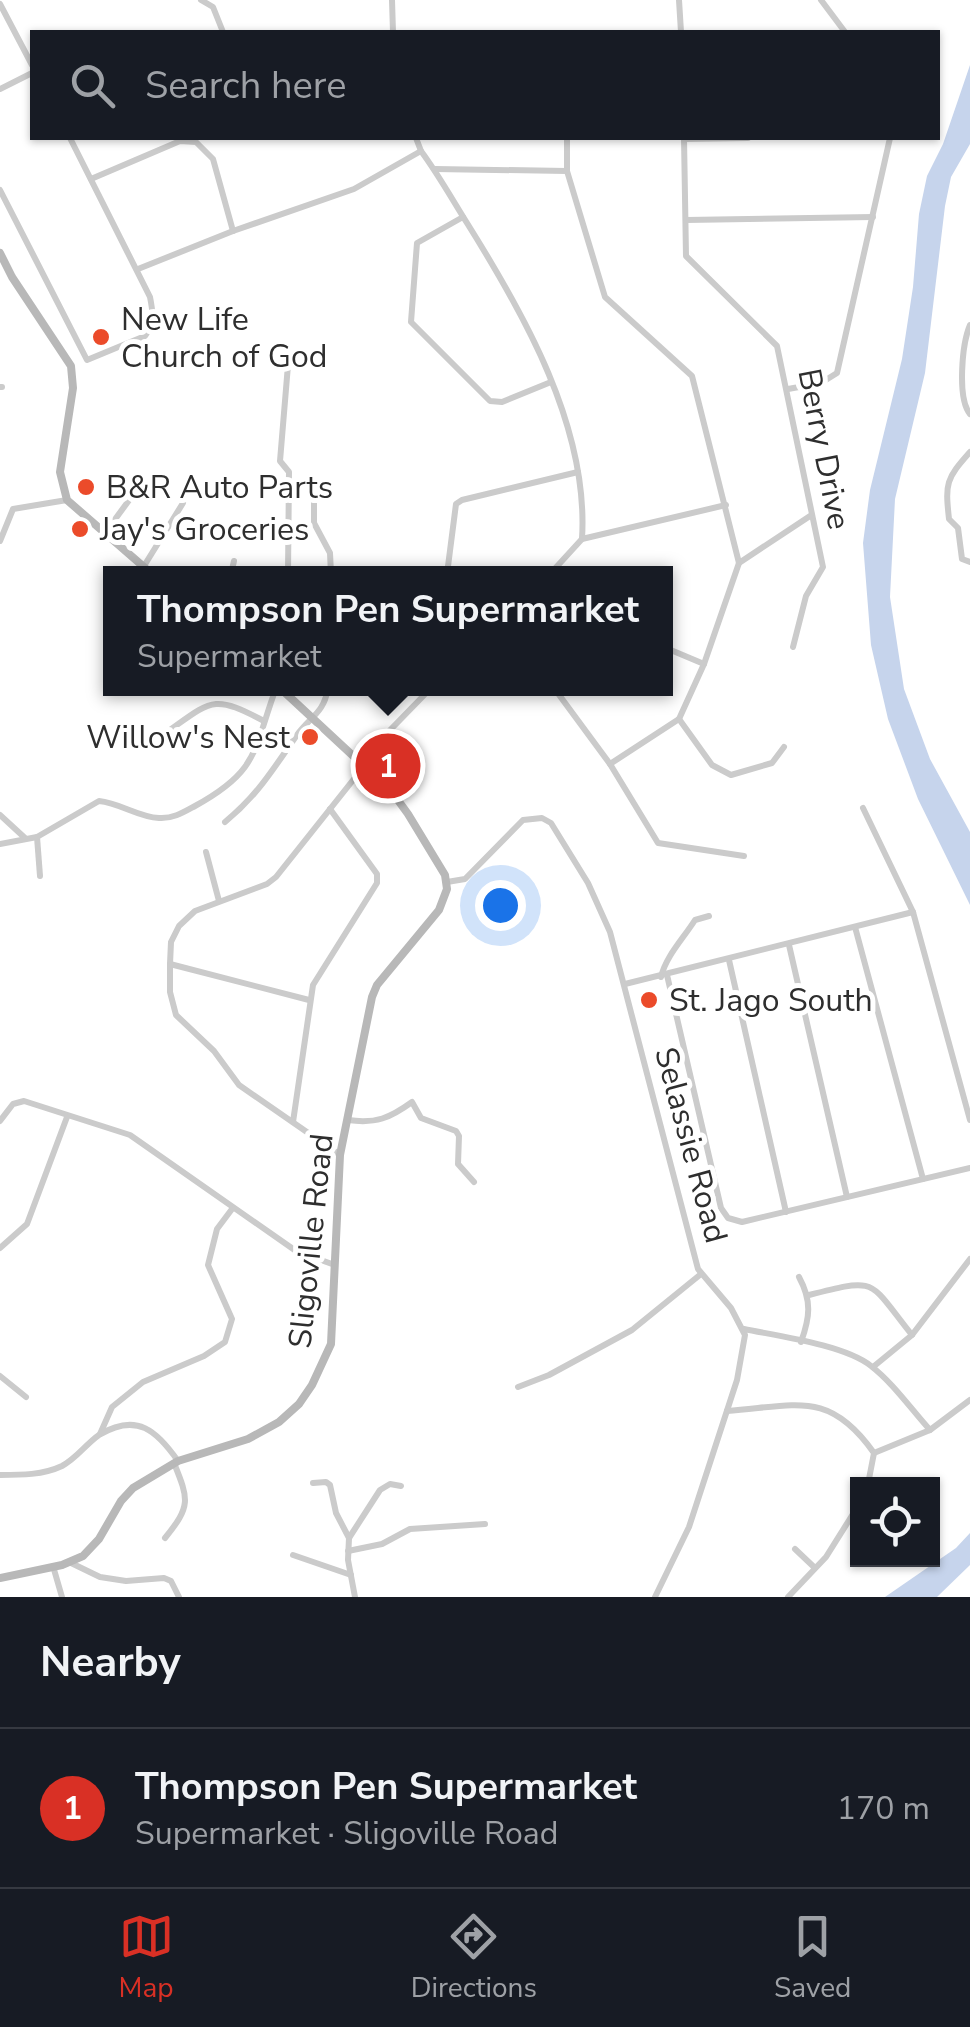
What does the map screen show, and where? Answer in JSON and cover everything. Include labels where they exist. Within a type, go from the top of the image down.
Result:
[{"type":"street","points":[[201,0],[214,7],[222,30]]},
{"type":"street","points":[[392,0],[393,30]]},
{"type":"street","points":[[679,0],[681,30]]},
{"type":"street","points":[[821,0],[844,30]]},
{"type":"street","points":[[0,4],[30,61]]},
{"type":"street","points":[[0,89],[30,75]]},
{"type":"street","points":[[0,190],[88,360],[145,336],[153,314],[150,297],[71,140]]},
{"type":"street","points":[[417,140],[518,309],[552,382],[583,488],[582,539]]},
{"type":"street","points":[[568,140],[568,171],[605,297],[692,376],[739,563],[704,664],[679,719],[610,764]]},
{"type":"street","name":"Berry Drive","points":[[684,140],[686,256],[777,346],[788,389],[822,567],[806,596],[793,647]]},
{"type":"street","points":[[788,389],[821,383],[836,373],[890,140]]},
{"type":"street","points":[[91,179],[180,141],[196,142],[213,159],[233,230]]},
{"type":"street","points":[[138,269],[233,230],[354,189],[421,152]]},
{"type":"street","points":[[434,169],[568,171]]},
{"type":"street","points":[[686,220],[873,216]]},
{"type":"street","points":[[463,217],[417,243],[411,322],[490,400],[502,402],[552,382]]},
{"type":"street","points":[[0,253],[73,374],[60,472],[67,500],[144,566],[183,504]]},
{"type":"street","points":[[970,325],[964,340],[963,390],[964,406],[970,414]]},
{"type":"street","points":[[288,365],[280,461],[289,472],[288,566]]},
{"type":"street","points":[[970,452],[950,474],[946,486],[949,519],[958,528],[962,559],[970,562]]},
{"type":"street","points":[[447,566],[456,504],[578,472]]},
{"type":"street","points":[[104,534],[138,488]]},
{"type":"street","points":[[314,493],[314,523],[330,553],[331,566]]},
{"type":"street","points":[[0,541],[14,509],[67,500]]},
{"type":"street","points":[[557,566],[582,539],[726,506]]},
{"type":"street","points":[[739,563],[810,516]]},
{"type":"street","points":[[233,566],[234,561]]},
{"type":"street","points":[[673,651],[704,664]]},
{"type":"street","points":[[0,844],[37,838],[99,801],[152,817],[176,816],[207,800],[244,772],[255,755],[275,696]]},
{"type":"street","points":[[287,696],[392,792],[442,866],[447,882]]},
{"type":"street","points":[[225,822],[253,799],[312,718],[326,705],[327,696]]},
{"type":"street","points":[[340,1155],[239,1085],[214,1051],[176,1015],[170,992],[171,942],[179,926],[196,911],[276,877],[362,763],[423,696]]},
{"type":"street","points":[[560,696],[610,764],[658,844],[744,856]]},
{"type":"street","points":[[167,732],[198,710],[220,702],[228,702],[264,721]]},
{"type":"street","points":[[679,719],[712,765],[730,776],[772,762],[784,747]]},
{"type":"street","points":[[863,808],[913,912],[970,1120]]},
{"type":"street","points":[[293,1122],[308,1000],[318,974],[377,884],[377,874],[330,809]]},
{"type":"street","points":[[0,815],[26,838]]},
{"type":"street","name":"Selassie Road","points":[[447,882],[465,879],[522,820],[547,820],[600,908],[625,984],[665,1154],[700,1274],[731,1308],[744,1330]]},
{"type":"street","points":[[37,838],[40,876]]},
{"type":"street","points":[[206,852],[220,900]]},
{"type":"street","name":"Sligoville Road","points":[[0,1578],[69,1562],[92,1548],[120,1501],[133,1488],[176,1462],[248,1439],[279,1422],[298,1404],[328,1353],[340,1155],[374,991],[438,910],[446,896],[447,882]]},
{"type":"street","points":[[625,984],[913,912]]},
{"type":"street","points":[[709,916],[696,920],[682,943],[665,960],[664,976],[721,1208],[728,1218],[742,1222],[970,1168]]},
{"type":"street","points":[[855,927],[923,1179]]},
{"type":"street","points":[[789,945],[847,1197]]},
{"type":"street","points":[[728,960],[786,1212]]},
{"type":"street","points":[[170,964],[308,1000]]},
{"type":"street","points":[[0,1121],[18,1101],[130,1135],[296,1251],[332,1264]]},
{"type":"street","points":[[348,1120],[390,1118],[412,1102],[422,1118],[456,1131],[458,1164],[474,1182]]},
{"type":"street","points":[[0,1248],[27,1224],[67,1117]]},
{"type":"street","points":[[100,1434],[112,1407],[143,1382],[204,1356],[225,1342],[232,1320],[208,1265],[217,1229],[232,1208]]},
{"type":"street","points":[[873,1366],[912,1335],[970,1259]]},
{"type":"street","points":[[518,1388],[632,1330],[700,1274]]},
{"type":"street","points":[[799,1277],[808,1295],[808,1323],[800,1342]]},
{"type":"street","points":[[808,1295],[858,1282],[874,1287],[912,1335]]},
{"type":"street","points":[[655,1597],[689,1527],[745,1347],[744,1330],[835,1348],[873,1366],[930,1430]]},
{"type":"street","points":[[0,1376],[26,1396]]},
{"type":"street","points":[[874,1453],[930,1430],[970,1400]]},
{"type":"street","points":[[727,1411],[805,1405],[834,1412],[857,1429],[874,1453],[869,1477]]},
{"type":"street","points":[[0,1475],[34,1474],[59,1468],[100,1434],[131,1425],[144,1428],[159,1434],[176,1462],[187,1503],[184,1515],[166,1538]]},
{"type":"street","points":[[312,1483],[330,1485],[336,1513],[349,1538]]},
{"type":"street","points":[[355,1597],[349,1538],[380,1490],[390,1484],[401,1486]]},
{"type":"street","points":[[788,1597],[815,1568],[850,1518]]},
{"type":"street","points":[[348,1551],[382,1544],[410,1528],[485,1524]]},
{"type":"street","points":[[794,1549],[815,1568]]},
{"type":"street","points":[[293,1556],[351,1575]]},
{"type":"street","points":[[69,1562],[100,1577],[126,1582],[164,1578],[171,1581],[179,1597]]},
{"type":"street","points":[[54,1566],[62,1597]]},
{"type":"water","points":[[970,65],[970,144],[951,177],[945,206],[925,373],[895,499],[890,597],[904,689],[930,759],[970,832],[970,905],[918,799],[888,719],[871,645],[863,543],[870,490],[902,359],[927,176],[943,144]]},
{"type":"water","points":[[970,1533],[970,1565],[937,1597],[885,1597],[928,1567],[940,1567],[940,1559]]},
{"type":"place","name":"New Life Church of God","points":[[101,337]]},
{"type":"place","name":"B&R Auto Parts","points":[[86,487]]},
{"type":"place","name":"Jay's Groceries","points":[[80,529]]},
{"type":"place","name":"Willow's Nest","points":[[310,737]]},
{"type":"place","name":"Thompson Pen Supermarket","points":[[388,766]]},
{"type":"place","name":"St. Jago South","points":[[649,1000]]}]
